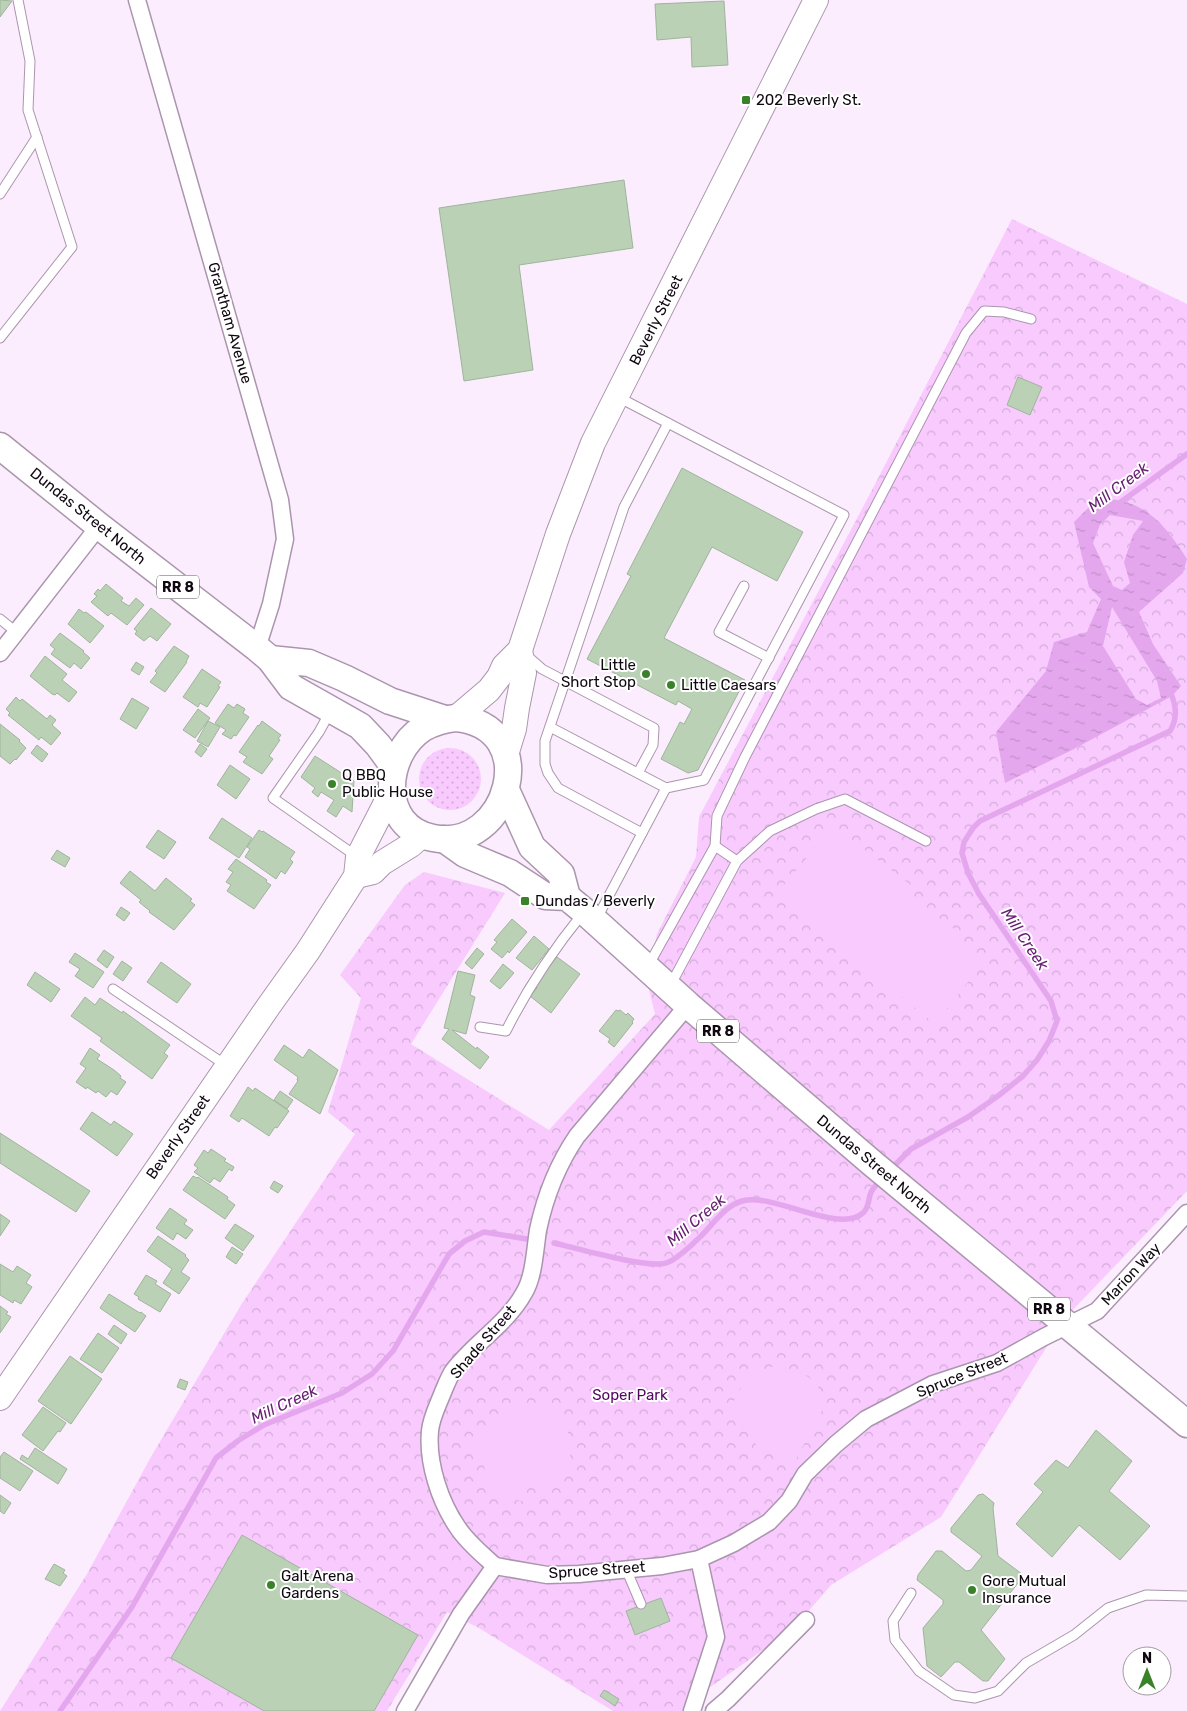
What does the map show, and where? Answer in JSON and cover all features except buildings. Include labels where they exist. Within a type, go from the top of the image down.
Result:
[{"type":"main road","name":"Beverly Street","points":[[450,719],[489,690],[499,677],[504,666],[520,650],[558,534],[593,443],[816,0]]},
{"type":"main road","name":"Dundas Street North","points":[[0,446],[99,526],[264,654],[291,687],[360,726],[378,745],[393,779]]},
{"type":"main road","name":"Beverly Street","points":[[506,755],[514,729],[524,673],[520,650]]},
{"type":"main road","points":[[264,654],[309,663],[390,701],[450,719],[478,722],[487,728],[502,744],[506,755],[508,778],[506,790],[495,812],[487,821],[467,834],[456,838],[433,837],[410,845],[382,863],[373,872],[357,867]]},
{"type":"main road","points":[[450,719],[433,723],[413,736],[398,756],[393,779],[394,802],[401,817],[412,829],[433,837],[464,854],[510,872],[545,896],[582,910]]},
{"type":"main road","name":"Beverly Street","points":[[0,1398],[227,1066],[300,964],[357,867],[393,779]]},
{"type":"main road","points":[[506,790],[532,847],[561,874],[582,910]]},
{"type":"main road","name":"Dundas Street North","points":[[582,910],[678,997],[872,1163],[1187,1424]]},
{"type":"street","name":"Grantham Avenue","points":[[137,0],[280,500],[286,539],[271,604],[264,654]]},
{"type":"street","points":[[0,653],[99,526]]},
{"type":"street","name":"Shade Street","points":[[495,1566],[457,1528],[438,1489],[430,1455],[430,1431],[435,1410],[452,1372],[509,1314],[525,1292],[532,1270],[540,1221],[563,1157],[678,997]]},
{"type":"street","name":"Marion Way","points":[[1068,1325],[1097,1311],[1187,1213]]},
{"type":"street","name":"Spruce Street","points":[[495,1566],[547,1575],[579,1574],[662,1566],[699,1559],[734,1543],[769,1522],[789,1501],[805,1474],[836,1444],[866,1419],[932,1384],[997,1363],[1044,1336],[1068,1325]]},
{"type":"street","points":[[692,1711],[716,1637],[699,1559]]},
{"type":"street","points":[[405,1711],[461,1614],[495,1566]]},
{"type":"street","points":[[714,1711],[806,1620]]},
{"type":"lane","points":[[0,338],[72,247],[28,110],[30,61],[18,0]]},
{"type":"lane","points":[[0,194],[37,137]]},
{"type":"lane","points":[[647,968],[661,946],[715,846],[717,816],[745,758],[966,333],[984,311],[1004,312],[1031,319]]},
{"type":"lane","points":[[550,727],[666,788],[704,780],[844,515],[617,396]]},
{"type":"lane","points":[[642,833],[558,788],[548,773],[545,764],[545,741],[624,507],[668,423]]},
{"type":"lane","points":[[744,586],[719,632],[769,658]]},
{"type":"lane","points":[[0,619],[16,632]]},
{"type":"lane","points":[[520,650],[542,669],[654,728],[653,745],[638,773]]},
{"type":"lane","points":[[331,710],[319,732],[273,798],[345,846],[357,867]]},
{"type":"lane","points":[[480,1027],[506,1031],[522,998],[582,910],[642,833],[666,788]]},
{"type":"lane","points":[[678,997],[737,861],[770,831],[816,809],[845,800],[926,841]]},
{"type":"lane","points":[[715,846],[737,861]]},
{"type":"lane","points":[[113,989],[227,1066]]},
{"type":"lane","points":[[626,1569],[641,1604]]},
{"type":"lane","points":[[911,1593],[893,1622],[894,1640],[918,1671],[954,1694],[975,1698],[998,1692],[1026,1663],[1074,1636],[1108,1608],[1146,1595],[1187,1596]]},
{"type":"green space","name":"Soper Park","points":[[1012,219],[1187,304],[1187,1191],[1064,1319],[941,1517],[831,1585],[794,1628],[689,1702],[683,1711],[613,1711],[479,1628],[447,1612],[387,1711],[0,1711],[87,1574],[152,1455],[241,1305],[355,1134],[328,1112],[361,998],[340,975],[405,885],[424,872],[505,893],[411,1044],[549,1130],[655,1014],[647,982],[657,934],[696,857],[699,817],[872,490]]},
{"type":"green space","points":[[444,748],[456,748],[472,757],[479,767],[481,779],[479,791],[472,801],[456,810],[444,810],[433,805],[424,796],[419,785],[419,773],[424,762],[433,753]]},
{"type":"green space","points":[[834,826],[913,887],[907,895],[953,928],[979,968],[935,1024],[776,894]]},
{"type":"green space","points":[[775,1366],[793,1370],[807,1376],[818,1386],[826,1403],[795,1461],[759,1449],[736,1417],[734,1401],[748,1375]]},
{"type":"green space","points":[[508,1403],[538,1403],[563,1421],[570,1438],[570,1463],[556,1483],[527,1487],[525,1502],[491,1494],[485,1476],[484,1460],[475,1453],[476,1428],[486,1429]]},
{"type":"water","points":[[1098,498],[1122,501],[1143,510],[1160,523],[1187,559],[1183,573],[1139,612],[1153,644],[1181,686],[1172,696],[1072,750],[1005,783],[996,732],[1046,671],[1054,642],[1087,632],[1101,599],[1089,587],[1074,522]],"holes":[[[1110,515],[1143,521],[1133,535],[1124,562],[1130,583],[1122,590],[1113,586],[1093,543],[1100,525]],[[1112,607],[1157,681],[1161,698],[1147,705],[1136,699],[1103,646]]]},
{"type":"waterway","name":"Mill Creek","points":[[1118,504],[1187,454]]},
{"type":"waterway","name":"Mill Creek","points":[[891,1169],[911,1149],[968,1117],[1023,1076],[1037,1060],[1049,1041],[1057,1021],[1051,1001],[979,894],[968,873],[962,853],[964,842],[980,821],[1170,731],[1173,726],[1175,710],[1169,690]]},
{"type":"waterway","name":"Mill Creek","points":[[554,1243],[628,1261],[666,1263],[675,1259],[688,1248],[730,1207],[742,1201],[771,1202],[823,1217],[853,1218],[864,1212],[872,1190],[881,1180]]},
{"type":"waterway","name":"Mill Creek","points":[[60,1711],[132,1607],[216,1458],[239,1440],[264,1425],[342,1393],[372,1374],[393,1351],[449,1254],[465,1241],[484,1232],[527,1239]]},
{"type":"place","name":"202 Beverly St.","points":[[746,100]]},
{"type":"place","name":"Little Short Stop","points":[[646,674]]},
{"type":"place","name":"Little Caesars","points":[[671,685]]},
{"type":"place","name":"Q BBQ Public House","points":[[332,784]]},
{"type":"place","name":"Dundas / Beverly","points":[[525,901]]},
{"type":"place","name":"Galt Arena Gardens","points":[[271,1585]]},
{"type":"place","name":"Gore Mutual Insurance","points":[[972,1590]]}]
